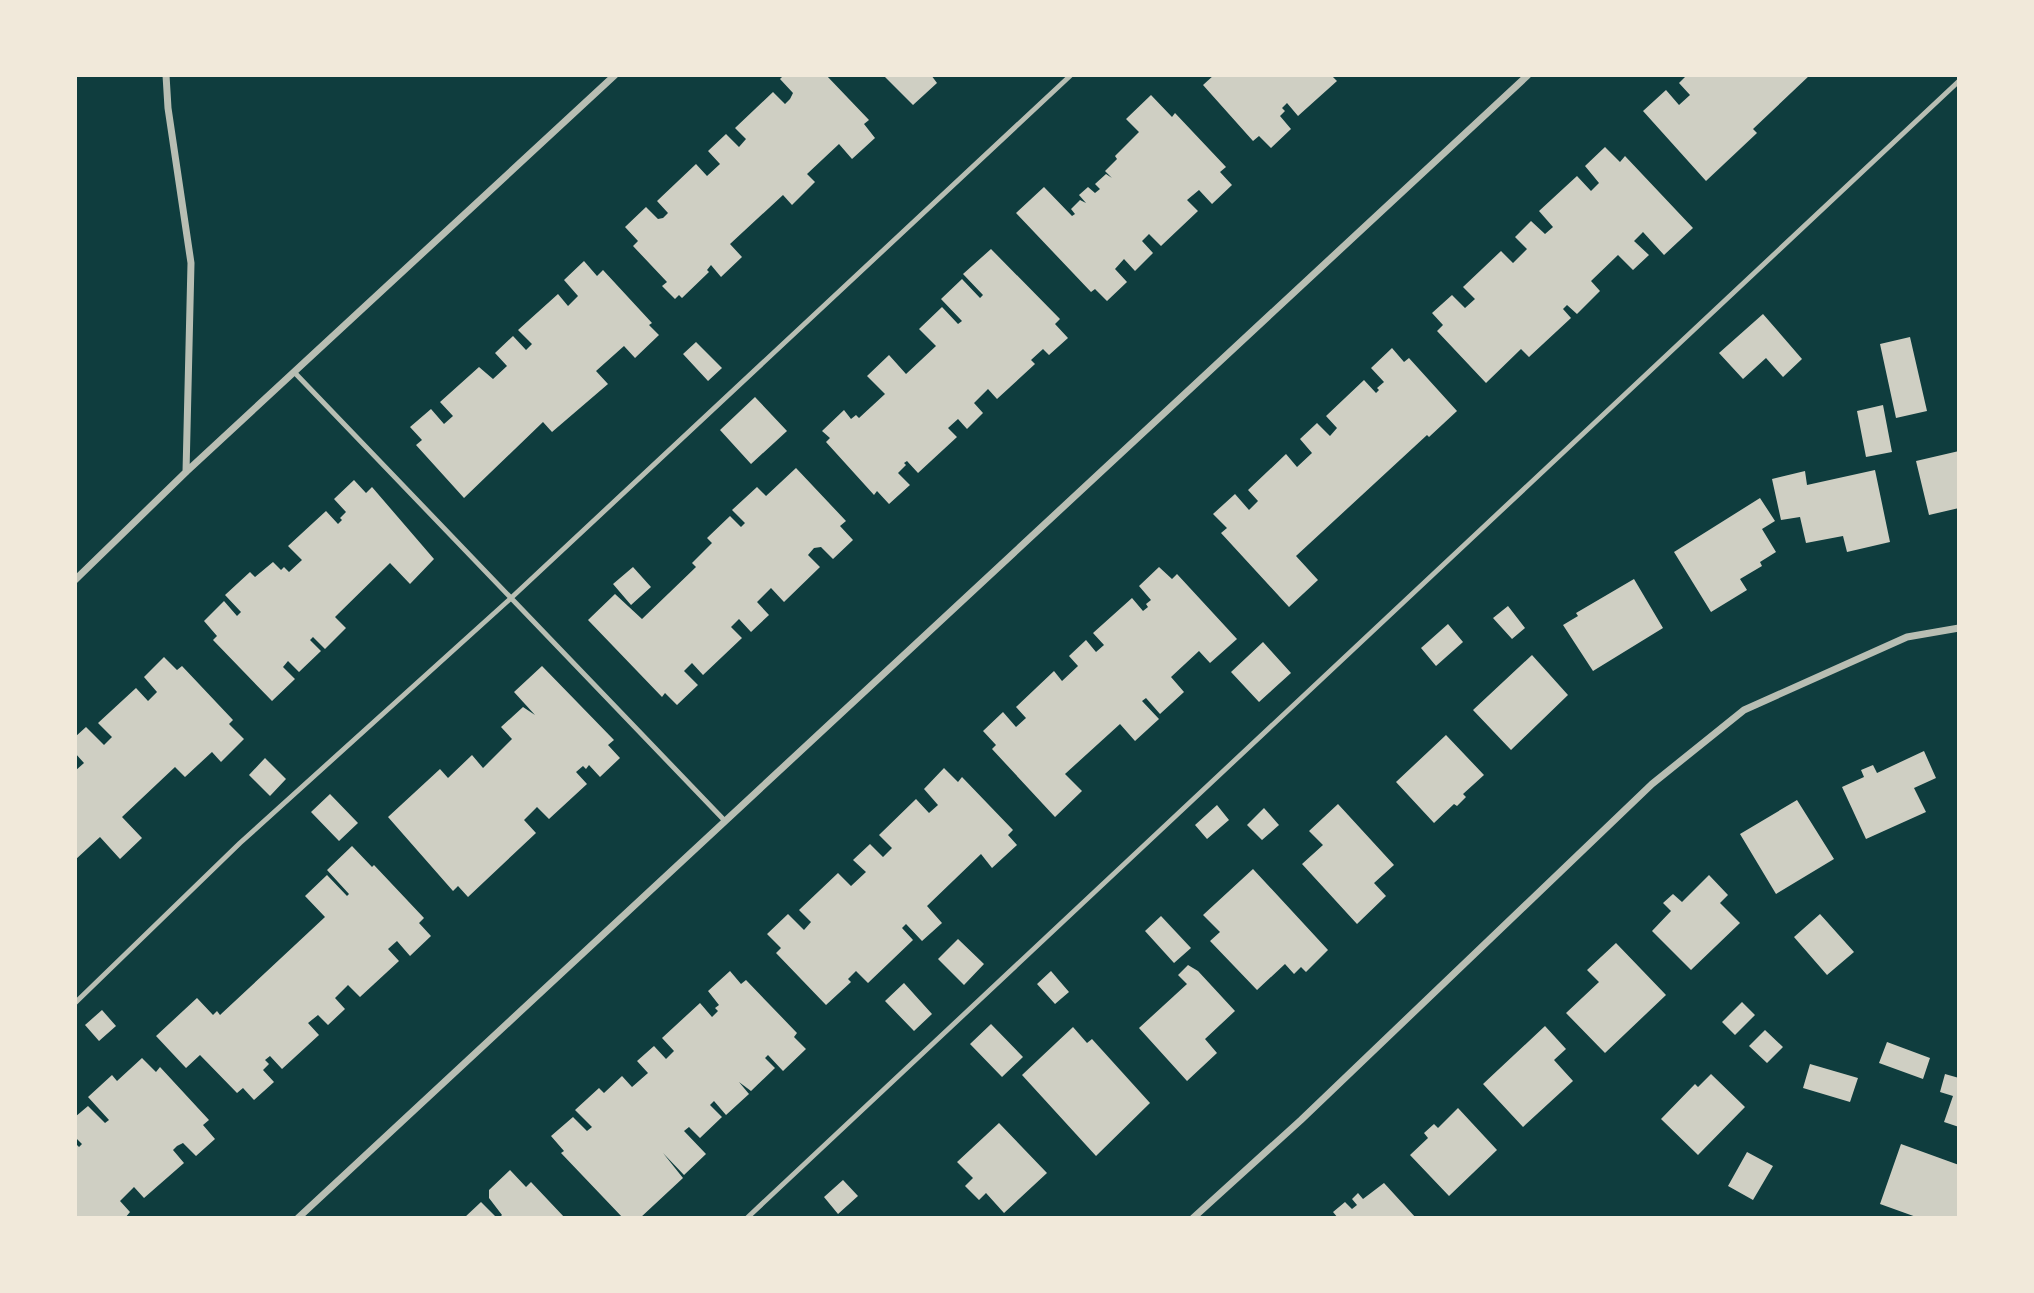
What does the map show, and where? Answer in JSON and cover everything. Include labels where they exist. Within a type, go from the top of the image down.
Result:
[{"type":"street","points":[[166,75],[168,108],[191,263],[186,472]]},
{"type":"street","points":[[75,580],[186,472],[615,75]]},
{"type":"street","points":[[298,1218],[1528,75]]},
{"type":"street","points":[[1193,1218],[1352,1072],[1652,784],[1744,710],[1907,637],[1959,628]]},
{"type":"lane","points":[[75,1003],[240,842],[510,599],[1071,75]]},
{"type":"lane","points":[[747,1218],[1959,81]]},
{"type":"lane","points":[[295,373],[725,821]]},
{"type":"building","points":[[784,75],[826,75],[869,120],[864,124],[875,138],[852,159],[839,144],[807,174],[815,182],[792,205],[783,195],[730,244],[742,257],[721,277],[711,265],[707,270],[709,272],[682,298],[679,295],[675,299],[662,286],[667,282],[633,246],[638,241],[625,227],[646,207],[658,219],[663,218],[668,213],[657,201],[696,164],[707,176],[720,164],[708,151],[726,134],[739,147],[746,139],[735,128],[773,92],[785,104],[793,93],[780,79]]},
{"type":"building","points":[[883,75],[931,75],[937,83],[913,105]]},
{"type":"building","points":[[1214,75],[1331,75],[1337,81],[1298,116],[1287,103],[1282,108],[1285,111],[1280,116],[1291,129],[1271,148],[1259,136],[1253,141],[1203,85]]},
{"type":"building","points":[[1687,75],[1810,75],[1753,129],[1757,133],[1706,181],[1643,111],[1666,90],[1679,105],[1690,95],[1679,83]]},
{"type":"building","points":[[1151,95],[1172,117],[1175,113],[1226,167],[1220,172],[1232,185],[1212,204],[1199,190],[1187,200],[1198,211],[1161,246],[1149,234],[1142,241],[1153,253],[1135,271],[1124,259],[1115,269],[1127,282],[1107,301],[1095,289],[1091,292],[1016,213],[1044,187],[1072,216],[1075,214],[1071,209],[1080,200],[1086,203],[1079,195],[1088,187],[1095,193],[1100,189],[1095,184],[1106,174],[1112,178],[1105,171],[1117,159],[1115,156],[1139,132],[1126,119]]},
{"type":"building","points":[[1605,147],[1620,162],[1625,156],[1693,228],[1664,255],[1643,232],[1634,241],[1649,255],[1633,270],[1618,255],[1591,281],[1600,291],[1577,314],[1567,305],[1563,309],[1571,318],[1529,357],[1521,349],[1486,383],[1437,331],[1443,325],[1432,313],[1452,295],[1465,308],[1475,299],[1463,287],[1501,251],[1513,263],[1527,249],[1515,237],[1531,221],[1545,234],[1553,227],[1539,211],[1577,176],[1591,191],[1599,183],[1585,166]]},
{"type":"building","points":[[991,249],[1060,319],[1055,324],[1068,338],[1049,355],[1043,349],[1031,360],[1035,364],[997,399],[988,389],[974,403],[983,413],[967,429],[958,419],[948,428],[957,437],[918,473],[907,461],[904,463],[906,465],[898,473],[910,485],[889,504],[877,491],[874,495],[826,442],[830,438],[822,431],[844,410],[851,419],[856,415],[859,418],[885,394],[867,376],[889,355],[906,374],[936,346],[919,329],[942,307],[958,324],[962,321],[941,299],[962,279],[980,298],[983,295],[963,274]]},
{"type":"building","points":[[584,261],[597,276],[603,270],[652,323],[649,325],[659,335],[635,358],[624,346],[596,371],[608,384],[552,432],[543,422],[464,498],[416,445],[422,440],[410,427],[431,409],[444,424],[453,416],[440,402],[479,367],[493,379],[507,366],[495,353],[513,336],[526,350],[532,344],[518,330],[558,294],[568,306],[578,296],[564,280]]},
{"type":"building","points":[[1763,314],[1802,359],[1783,377],[1766,358],[1743,379],[1719,353]]},
{"type":"building","points":[[1910,337],[1927,411],[1896,418],[1880,344]]},
{"type":"building","points":[[696,342],[722,368],[708,381],[683,354]]},
{"type":"building","points":[[1392,348],[1404,362],[1409,358],[1457,411],[1429,437],[1427,435],[1296,556],[1318,580],[1289,607],[1221,533],[1227,528],[1213,514],[1235,494],[1249,510],[1258,501],[1248,490],[1286,454],[1297,467],[1312,453],[1300,439],[1317,423],[1330,436],[1337,428],[1326,416],[1364,380],[1376,393],[1379,390],[1377,388],[1384,382],[1371,368]]},
{"type":"building","points":[[755,397],[787,431],[751,464],[720,430]]},
{"type":"building","points":[[1883,405],[1892,452],[1866,457],[1857,411]]},
{"type":"building","points":[[1959,451],[1959,508],[1929,515],[1916,461]]},
{"type":"building","points":[[796,468],[846,521],[840,526],[853,540],[833,559],[821,547],[814,548],[808,555],[820,567],[784,602],[771,588],[757,602],[769,615],[751,632],[739,619],[731,627],[742,638],[703,675],[692,663],[684,671],[698,685],[677,705],[665,693],[662,697],[588,620],[615,594],[642,619],[696,567],[692,563],[712,543],[707,538],[730,516],[741,527],[745,523],[732,510],[757,487],[766,496]]},
{"type":"building","points":[[1875,470],[1890,542],[1847,552],[1843,536],[1806,543],[1800,517],[1781,520],[1772,479],[1805,471],[1807,485]]},
{"type":"building","points":[[354,480],[366,493],[372,487],[434,559],[410,584],[390,563],[335,617],[346,628],[325,649],[313,637],[310,640],[321,651],[299,672],[288,661],[283,667],[295,679],[272,701],[213,640],[217,636],[204,621],[224,601],[237,616],[241,612],[225,595],[250,572],[255,577],[273,562],[281,570],[284,567],[289,572],[302,560],[288,546],[326,511],[338,524],[342,520],[340,518],[346,512],[334,499]]},
{"type":"building","points":[[1760,498],[1775,521],[1762,529],[1776,552],[1760,562],[1762,566],[1740,579],[1747,590],[1711,612],[1674,552]]},
{"type":"building","points":[[633,567],[651,587],[631,605],[613,584]]},
{"type":"building","points":[[1159,567],[1172,579],[1177,574],[1237,639],[1210,663],[1199,651],[1171,677],[1184,692],[1160,714],[1146,698],[1142,701],[1159,719],[1135,741],[1120,724],[1065,774],[1082,791],[1055,817],[992,749],[996,745],[983,731],[1003,712],[1016,727],[1026,718],[1016,707],[1054,671],[1062,681],[1078,666],[1069,656],[1086,640],[1096,652],[1104,645],[1093,633],[1132,598],[1143,611],[1148,607],[1146,604],[1151,600],[1139,586]]},
{"type":"building","points":[[1634,579],[1663,628],[1593,671],[1563,625],[1578,616],[1576,613]]},
{"type":"building","points":[[1508,606],[1525,628],[1512,639],[1493,618]]},
{"type":"building","points":[[1448,624],[1463,642],[1436,666],[1421,648]]},
{"type":"building","points":[[1263,642],[1291,673],[1259,702],[1231,672]]},
{"type":"building","points":[[1532,655],[1568,695],[1511,750],[1473,710]]},
{"type":"building","points":[[164,657],[177,670],[182,666],[233,720],[229,724],[244,739],[221,762],[212,752],[185,777],[175,767],[122,817],[142,838],[120,859],[100,837],[75,860],[75,771],[84,763],[75,753],[75,737],[86,727],[104,745],[112,737],[98,723],[136,688],[148,701],[157,692],[144,677]]},
{"type":"building","points":[[542,666],[614,740],[608,745],[620,758],[600,777],[589,765],[576,772],[587,784],[549,819],[537,807],[524,820],[536,833],[468,897],[458,886],[453,891],[388,817],[440,769],[448,778],[472,755],[483,768],[512,739],[501,727],[523,707],[535,715],[514,692]]},
{"type":"building","points":[[1446,735],[1484,775],[1463,794],[1466,797],[1457,806],[1454,804],[1434,823],[1396,782]]},
{"type":"building","points":[[1924,751],[1936,778],[1914,788],[1926,812],[1866,839],[1842,787],[1864,777],[1861,770],[1873,765],[1877,773]]},
{"type":"building","points":[[265,758],[286,779],[270,796],[249,775]]},
{"type":"building","points":[[944,768],[958,782],[962,777],[1013,830],[1008,835],[1017,845],[992,868],[981,854],[927,906],[942,923],[922,941],[906,924],[902,928],[913,940],[868,983],[856,971],[848,979],[851,982],[826,1005],[776,953],[781,948],[767,934],[788,914],[804,930],[811,922],[799,910],[838,873],[851,886],[866,872],[853,860],[870,844],[883,857],[892,848],[879,835],[916,799],[929,813],[938,805],[924,789]]},
{"type":"building","points":[[330,794],[358,823],[339,841],[311,812]]},
{"type":"building","points":[[1797,800],[1834,859],[1776,894],[1740,834]]},
{"type":"building","points":[[1338,804],[1394,865],[1374,883],[1386,896],[1357,924],[1302,864],[1323,845],[1309,831]]},
{"type":"building","points":[[1217,805],[1229,820],[1207,839],[1195,825]]},
{"type":"building","points":[[1264,808],[1279,825],[1262,840],[1247,825]]},
{"type":"building","points":[[352,846],[372,867],[374,865],[424,918],[419,923],[431,936],[410,956],[397,941],[388,949],[399,961],[360,997],[348,985],[335,998],[345,1009],[328,1025],[318,1015],[308,1023],[319,1035],[282,1069],[270,1056],[265,1060],[269,1064],[263,1070],[274,1082],[254,1100],[243,1088],[237,1093],[200,1055],[186,1068],[156,1036],[197,998],[213,1015],[217,1011],[220,1015],[325,917],[305,896],[327,875],[347,896],[349,894],[327,870]]},
{"type":"building","points":[[1253,869],[1328,950],[1306,972],[1301,967],[1294,974],[1285,964],[1257,990],[1210,941],[1220,932],[1203,915]]},
{"type":"building","points":[[1709,875],[1728,895],[1720,903],[1740,923],[1691,970],[1652,931],[1671,911],[1663,903],[1673,894],[1682,902]]},
{"type":"building","points":[[1820,914],[1854,952],[1827,975],[1794,937]]},
{"type":"building","points":[[1161,916],[1191,948],[1174,963],[1145,931]]},
{"type":"building","points":[[958,939],[984,964],[964,985],[938,959]]},
{"type":"building","points":[[1616,943],[1666,995],[1605,1053],[1566,1013],[1599,982],[1587,970]]},
{"type":"building","points":[[1188,965],[1198,971],[1235,1011],[1205,1039],[1217,1053],[1187,1081],[1139,1028],[1187,984],[1178,975]]},
{"type":"building","points":[[730,971],[741,984],[746,980],[797,1033],[794,1037],[806,1049],[783,1071],[768,1055],[765,1058],[775,1068],[751,1091],[739,1082],[749,1094],[726,1115],[714,1101],[710,1105],[722,1117],[700,1138],[689,1127],[684,1131],[706,1154],[684,1175],[663,1153],[683,1178],[640,1218],[623,1218],[561,1153],[564,1151],[551,1136],[573,1117],[587,1131],[592,1127],[575,1110],[599,1088],[604,1093],[622,1076],[632,1087],[648,1073],[637,1061],[654,1046],[666,1059],[674,1051],[662,1038],[700,1003],[712,1017],[718,1011],[715,1008],[719,1005],[708,991]]},
{"type":"building","points":[[1051,971],[1069,992],[1055,1004],[1037,984]]},
{"type":"building","points":[[904,983],[932,1014],[914,1031],[885,1001]]},
{"type":"building","points":[[1742,1002],[1755,1015],[1735,1035],[1722,1022]]},
{"type":"building","points":[[102,1010],[116,1026],[99,1041],[85,1025]]},
{"type":"building","points":[[991,1024],[1023,1057],[1002,1077],[970,1044]]},
{"type":"building","points":[[1545,1026],[1566,1049],[1554,1060],[1573,1081],[1523,1127],[1483,1084]]},
{"type":"building","points":[[1073,1027],[1087,1043],[1092,1039],[1150,1103],[1096,1156],[1022,1075]]},
{"type":"building","points":[[1765,1030],[1783,1047],[1767,1063],[1749,1046]]},
{"type":"building","points":[[1887,1042],[1930,1058],[1923,1079],[1879,1063]]},
{"type":"building","points":[[142,1058],[156,1072],[160,1067],[209,1120],[203,1125],[215,1139],[196,1156],[183,1143],[177,1146],[173,1150],[184,1163],[144,1198],[134,1187],[120,1201],[130,1212],[125,1218],[75,1218],[75,1143],[79,1147],[82,1144],[75,1137],[75,1117],[88,1106],[105,1123],[109,1120],[88,1097],[112,1075],[117,1081]]},
{"type":"building","points":[[1810,1064],[1858,1078],[1850,1102],[1803,1088]]},
{"type":"building","points":[[1711,1074],[1745,1107],[1698,1155],[1661,1119],[1695,1084],[1698,1087]]},
{"type":"building","points":[[1945,1074],[1959,1078],[1959,1127],[1944,1122],[1953,1096],[1940,1092]]},
{"type":"building","points":[[1458,1108],[1497,1150],[1449,1196],[1410,1155],[1428,1138],[1424,1133],[1434,1124],[1438,1128]]},
{"type":"building","points":[[999,1123],[1047,1173],[1004,1213],[986,1193],[979,1200],[965,1186],[973,1178],[957,1162]]},
{"type":"building","points":[[1901,1144],[1959,1165],[1959,1218],[1919,1218],[1880,1204]]},
{"type":"building","points":[[1747,1152],[1773,1166],[1753,1200],[1728,1186]]},
{"type":"building","points":[[510,1170],[526,1187],[531,1182],[565,1218],[499,1218],[502,1215],[489,1198],[489,1190]]},
{"type":"building","points":[[843,1180],[858,1196],[838,1214],[824,1197]]},
{"type":"building","points":[[1384,1183],[1416,1218],[1338,1218],[1333,1212],[1345,1202],[1352,1209],[1357,1205],[1352,1199],[1358,1193],[1363,1199]]},
{"type":"building","points":[[481,1202],[497,1218],[464,1218]]}]
